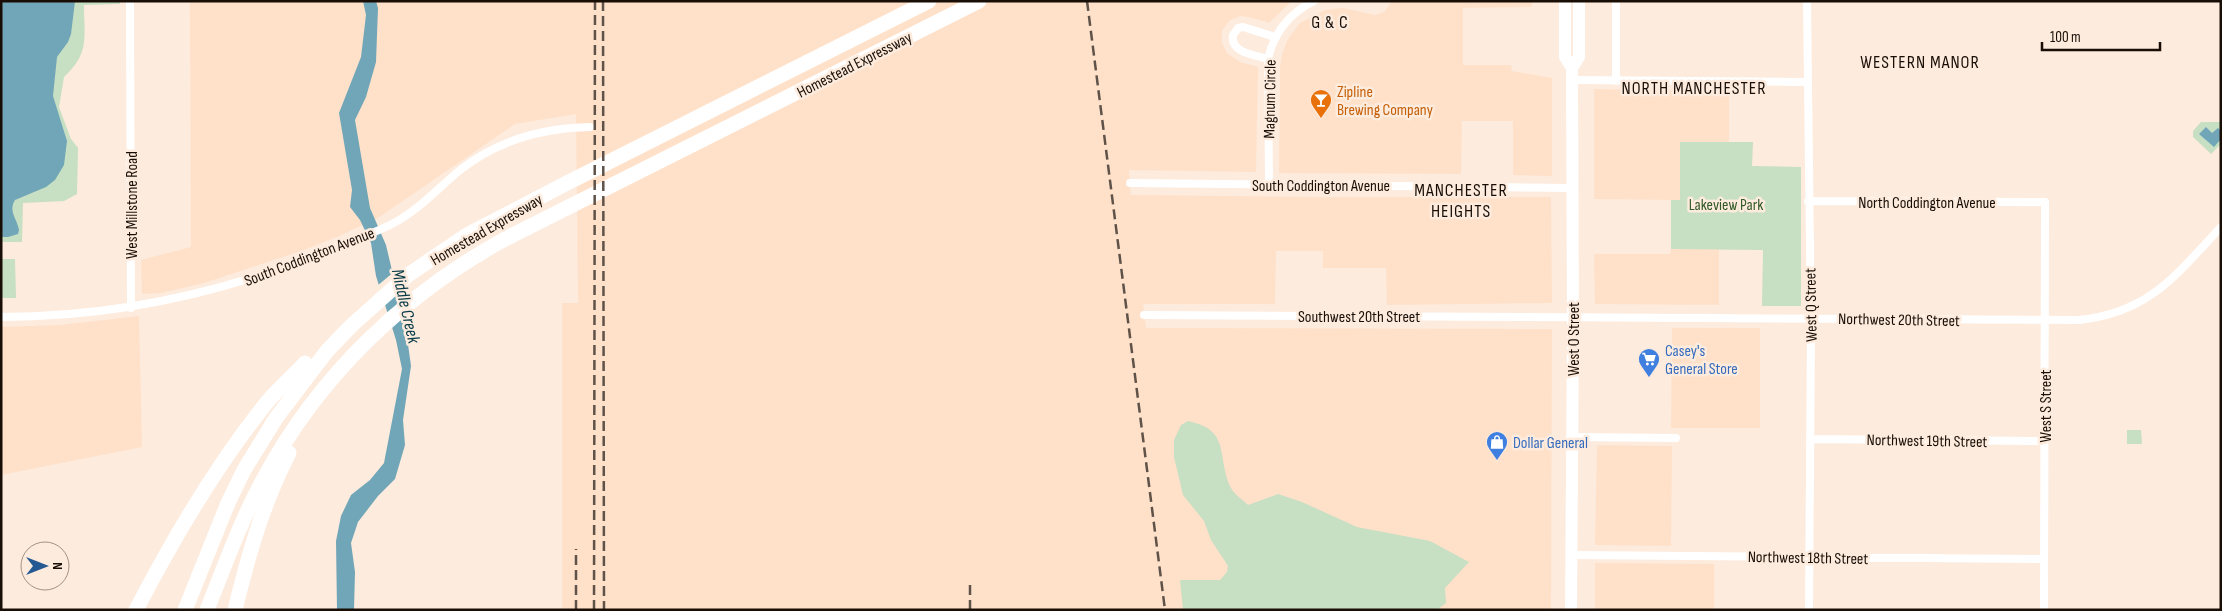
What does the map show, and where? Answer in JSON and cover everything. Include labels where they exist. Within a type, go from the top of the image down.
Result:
[{"type":"highway","name":"Homestead Expressway","points":[[185,610],[228,503],[259,444],[294,391],[351,326],[408,275],[467,235],[929,1]]},
{"type":"highway","name":"Homestead Expressway","points":[[207,610],[263,479],[301,418],[327,383],[398,311],[438,281],[486,250],[979,1]]},
{"type":"highway","points":[[136,610],[202,493],[243,434],[270,400],[324,344],[351,326]]},
{"type":"highway","points":[[235,610],[248,555],[272,488],[294,444],[319,405],[327,383]]},
{"type":"highway","points":[[129,610],[143,596]]},
{"type":"main road","name":"West O Street","points":[[1565,1],[1565,57],[1572,74],[1571,610]]},
{"type":"main road","name":"West O Street","points":[[1572,74],[1579,57],[1579,1]]},
{"type":"street","name":"West Millstone Road","points":[[130,1],[127,102],[131,308]]},
{"type":"street","name":"Magnum Circle","points":[[1268,185],[1268,59],[1275,37],[1296,12],[1314,1]]},
{"type":"street","points":[[1616,1],[1616,81]]},
{"type":"street","name":"West Q Street","points":[[1807,1],[1808,201],[1811,318],[1809,610]]},
{"type":"street","points":[[1268,59],[1239,50],[1234,44],[1233,35],[1238,28],[1243,27],[1275,37]]},
{"type":"street","points":[[1572,74],[1616,81],[1807,82]]},
{"type":"street","name":"South Coddington Avenue","points":[[1,317],[68,315],[131,308],[254,279],[289,267],[389,226],[415,210],[460,171],[494,149],[532,133],[570,127],[590,127]]},
{"type":"street","name":"South Coddington Avenue","points":[[1130,183],[1573,188]]},
{"type":"street","name":"North Coddington Avenue","points":[[1808,201],[2045,202]]},
{"type":"street","name":"West S Street","points":[[2044,610],[2045,202]]},
{"type":"street","name":"Northwest 20th Street","points":[[1573,316],[2045,321],[2095,319],[2112,315],[2143,302],[2169,282],[2221,227]]},
{"type":"street","name":"Southwest 20th Street","points":[[1144,315],[1573,316]]},
{"type":"street","points":[[1572,437],[1676,438]]},
{"type":"street","name":"Northwest 19th Street","points":[[1810,439],[2044,441]]},
{"type":"street","name":"Northwest 18th Street","points":[[1572,555],[2044,559]]},
{"type":"shaded area","points":[[190,1],[1292,1],[1269,23],[1240,16],[1229,21],[1222,31],[1222,43],[1227,53],[1240,62],[1258,67],[1256,172],[1129,170],[1131,195],[1551,197],[1552,303],[1387,305],[1386,268],[1323,268],[1323,251],[1276,251],[1275,304],[1143,304],[1146,328],[1552,329],[1551,610],[562,610],[562,303],[578,303],[576,114],[515,124],[378,218],[339,236],[304,250],[204,283],[161,293],[142,294],[141,260],[191,247]]},
{"type":"shaded area","points":[[1392,1],[1533,1],[1531,7],[1463,8],[1463,65],[1511,65],[1512,71],[1552,78],[1552,176],[1513,175],[1513,121],[1462,121],[1461,174],[1279,173],[1280,68],[1282,54],[1288,39],[1300,23],[1325,10],[1343,8],[1375,15],[1384,12]]},
{"type":"shaded area","name":"NORTH MANCHESTER","points":[[1594,89],[1729,91],[1729,142],[1680,142],[1680,200],[1594,199]]},
{"type":"shaded area","points":[[1671,249],[1719,249],[1719,305],[1595,304],[1594,254],[1670,254]]},
{"type":"shaded area","points":[[139,316],[142,447],[1,475],[1,327],[61,325]]},
{"type":"shaded area","points":[[1672,328],[1760,328],[1760,428],[1671,428]]},
{"type":"shaded area","points":[[1597,445],[1672,446],[1671,546],[1595,545]]},
{"type":"shaded area","points":[[1595,563],[1714,564],[1714,610],[1595,610]]},
{"type":"green space","points":[[1,1],[120,1],[120,4],[84,5],[85,36],[82,52],[64,77],[59,107],[71,139],[78,148],[77,194],[64,201],[23,203],[22,242],[1,242]]},
{"type":"green space","points":[[2201,122],[2221,122],[2221,144],[2211,154],[2193,137],[2193,131]]},
{"type":"green space","name":"Lakeview Park","points":[[1680,142],[1753,142],[1752,166],[1801,167],[1801,306],[1762,306],[1763,250],[1671,249],[1671,200],[1680,200]]},
{"type":"green space","points":[[1,259],[15,259],[16,298],[1,298]]},
{"type":"green space","points":[[1188,421],[1202,425],[1217,438],[1231,488],[1248,505],[1278,494],[1302,502],[1357,527],[1430,541],[1469,562],[1445,588],[1446,603],[1437,610],[1183,610],[1180,580],[1220,580],[1227,572],[1228,566],[1211,540],[1204,521],[1183,495],[1174,457],[1174,440],[1181,425]]},
{"type":"green space","points":[[2127,430],[2141,430],[2142,444],[2127,444]]},
{"type":"water","points":[[1,1],[75,1],[71,34],[68,42],[57,57],[53,96],[67,141],[64,165],[55,180],[46,187],[15,200],[12,208],[19,230],[18,234],[8,237],[1,237]]},
{"type":"water","points":[[363,1],[376,1],[378,8],[376,62],[366,97],[355,120],[370,208],[386,245],[406,330],[411,366],[403,420],[405,445],[395,479],[378,496],[358,522],[351,543],[355,572],[354,609],[337,610],[336,541],[341,516],[351,495],[370,480],[384,463],[402,369],[396,340],[376,276],[371,243],[360,220],[350,207],[352,190],[339,113],[361,57],[366,15]]},
{"type":"water","points":[[2206,127],[2212,133],[2218,128],[2221,131],[2221,139],[2214,147],[2199,134]]},
{"type":"pier","points":[[395,271],[399,290],[382,304],[377,286]]},
{"type":"railway","points":[[594,610],[595,1]]},
{"type":"railway","points":[[603,1],[604,610]]},
{"type":"railway","points":[[1087,1],[1165,610]]},
{"type":"railway","points":[[576,549],[576,610]]},
{"type":"railway","points":[[970,585],[970,610]]},
{"type":"place","name":"Zipline Brewing Company","points":[[1321,119]]},
{"type":"place","name":"Casey's General Store","points":[[1649,378]]},
{"type":"place","name":"Dollar General","points":[[1497,461]]},
{"type":"district","name":"G & C","points":[[1330,22]]},
{"type":"district","name":"WESTERN MANOR","points":[[1920,62]]},
{"type":"district","name":"NORTH MANCHESTER","points":[[1694,88]]},
{"type":"district","name":"MANCHESTER HEIGHTS","points":[[1461,200]]},
{"type":"water label","name":"Middle Creek","points":[[406,306]]}]
